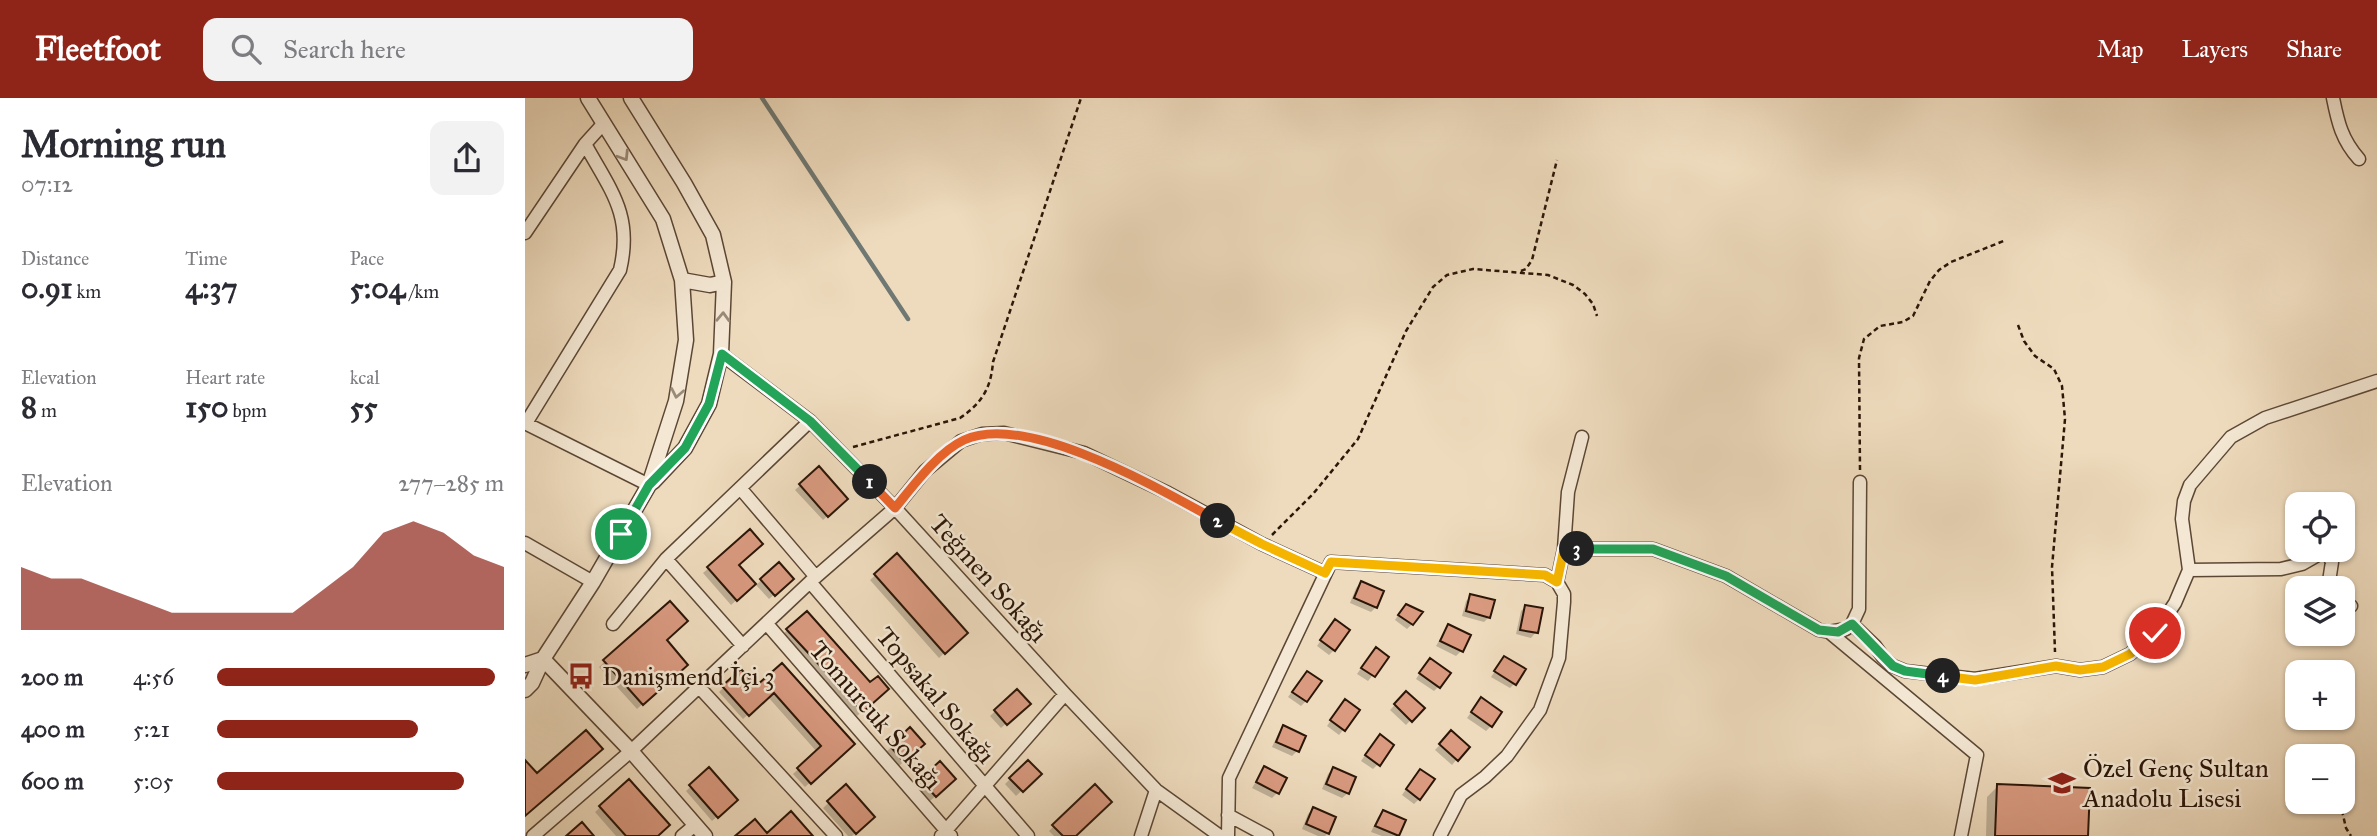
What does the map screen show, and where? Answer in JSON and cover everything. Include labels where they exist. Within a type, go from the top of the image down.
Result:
[{"type":"street","points":[[525,690],[532,683],[543,659],[593,582],[649,485],[676,401],[686,340],[682,280],[663,219],[588,98]]},
{"type":"street","points":[[631,98],[713,235],[724,282],[722,354],[709,404],[685,448],[649,485]]},
{"type":"street","points":[[2333,98],[2339,128],[2347,145],[2359,159]]},
{"type":"street","points":[[525,233],[585,144],[604,123]]},
{"type":"street","points":[[585,144],[616,201],[624,223],[625,247],[620,270],[526,423],[649,485]]},
{"type":"street","points":[[682,280],[710,285],[724,282]]},
{"type":"street","name":"Teğmen Sokağı","points":[[722,354],[810,421],[895,508],[1156,790],[1220,836]]},
{"type":"street","points":[[1852,624],[1893,666],[1905,671],[1975,680],[2056,666],[2080,670],[2103,667],[2130,654],[2155,633],[2175,603],[2189,570],[2182,519],[2184,501],[2190,485],[2231,438],[2265,418],[2377,381]]},
{"type":"street","points":[[613,624],[666,559],[810,421]]},
{"type":"street","points":[[533,836],[631,751],[813,580],[895,508],[925,471],[961,441],[982,434],[1004,433],[1084,453],[1168,493],[1262,544],[1325,573]]},
{"type":"street","points":[[1557,582],[1564,549],[1568,492],[1582,437]]},
{"type":"street","points":[[1564,549],[1653,549],[1726,576],[1819,630],[1838,632],[1852,624],[1859,609],[1860,482]]},
{"type":"street","name":"Topsakal Sokağı","points":[[740,488],[983,786],[1028,836]]},
{"type":"street","points":[[525,543],[593,582]]},
{"type":"street","points":[[2189,570],[2281,569],[2302,564],[2323,552],[2332,559],[2329,576]]},
{"type":"street","points":[[666,559],[743,646]]},
{"type":"street","points":[[1228,836],[1229,778],[1331,562],[1545,575],[1557,582],[1564,594],[1564,602],[1559,658],[1540,710],[1507,756],[1461,795],[1440,836]]},
{"type":"street","name":"Tomurcuk Sokağı","points":[[767,624],[946,834]]},
{"type":"street","points":[[1829,632],[1977,755],[1961,836]]},
{"type":"street","points":[[525,665],[543,659]]},
{"type":"street","points":[[543,659],[631,751],[700,830],[682,836]]},
{"type":"street","points":[[699,687],[836,836]]},
{"type":"street","points":[[946,834],[983,786],[1065,694]]},
{"type":"street","points":[[1140,836],[1156,790]]},
{"type":"street","points":[[1228,815],[1267,836]]},
{"type":"path","points":[[839,451],[961,418],[975,408],[985,395],[992,379],[993,362],[1081,98]]},
{"type":"path","points":[[1521,271],[1532,260],[1557,160]]},
{"type":"path","points":[[1860,482],[1859,358],[1864,339],[1880,326],[1903,322],[1913,316],[1930,281],[1951,262],[2005,240]]},
{"type":"path","points":[[1262,544],[1313,495],[1358,439],[1406,331],[1433,287],[1447,275],[1473,269],[1548,275],[1573,285],[1585,294],[1593,304],[1597,316]]},
{"type":"path","points":[[2018,325],[2024,341],[2035,356],[2054,369],[2062,386],[2065,419],[2052,567],[2056,666]]},
{"type":"path","points":[[2343,814],[2351,836]]},
{"type":"building","points":[[819,466],[848,499],[828,517],[799,484]]},
{"type":"building","points":[[750,529],[763,544],[739,565],[756,584],[737,601],[707,567]]},
{"type":"building","points":[[897,553],[968,633],[945,654],[874,574]]},
{"type":"building","points":[[779,562],[794,579],[775,596],[760,579]]},
{"type":"building","points":[[1361,581],[1384,591],[1377,608],[1354,598]]},
{"type":"building","points":[[1470,594],[1495,600],[1490,618],[1466,611]]},
{"type":"building","points":[[670,601],[688,621],[667,640],[688,665],[643,705],[603,660]]},
{"type":"building","points":[[1406,604],[1423,612],[1413,625],[1398,615]]},
{"type":"building","points":[[1525,605],[1543,608],[1538,633],[1520,630]]},
{"type":"building","points":[[807,611],[870,682],[878,676],[889,689],[863,712],[786,629]]},
{"type":"building","points":[[1335,619],[1350,630],[1335,651],[1320,640]]},
{"type":"building","points":[[1448,624],[1471,635],[1463,652],[1440,641]]},
{"type":"building","points":[[1376,647],[1389,657],[1375,677],[1361,668]]},
{"type":"building","points":[[1504,656],[1526,669],[1516,685],[1494,671]]},
{"type":"building","points":[[1430,658],[1451,673],[1440,688],[1419,673]]},
{"type":"building","points":[[782,663],[855,744],[811,784],[797,768],[821,746],[774,693],[749,716],[722,686],[741,669],[756,686]]},
{"type":"building","points":[[1307,671],[1322,681],[1307,702],[1292,692]]},
{"type":"building","points":[[1017,689],[1031,704],[1007,725],[994,710]]},
{"type":"building","points":[[1406,691],[1425,708],[1412,722],[1394,704]]},
{"type":"building","points":[[1481,697],[1502,712],[1492,727],[1471,712]]},
{"type":"building","points":[[1345,699],[1360,710],[1345,731],[1330,720]]},
{"type":"building","points":[[1283,725],[1306,736],[1299,752],[1276,742]]},
{"type":"building","points":[[910,727],[925,744],[904,762],[890,746]]},
{"type":"building","points":[[586,730],[603,749],[525,816],[525,760],[537,773]]},
{"type":"building","points":[[1451,730],[1470,747],[1458,761],[1439,744]]},
{"type":"building","points":[[1380,734],[1394,745],[1380,766],[1365,755]]},
{"type":"building","points":[[1028,760],[1042,774],[1023,792],[1009,778]]},
{"type":"building","points":[[940,761],[956,779],[936,797],[920,779]]},
{"type":"building","points":[[1264,766],[1287,778],[1279,794],[1256,782]]},
{"type":"building","points":[[709,767],[738,800],[718,818],[689,785]]},
{"type":"building","points":[[1333,767],[1356,777],[1349,794],[1326,784]]},
{"type":"building","points":[[1420,769],[1435,779],[1420,800],[1406,789]]},
{"type":"building","points":[[629,779],[670,825],[658,836],[626,836],[599,806]]},
{"type":"building","points":[[846,784],[875,817],[856,834],[827,801]]},
{"type":"building","points":[[1095,784],[1112,802],[1076,836],[1063,836],[1052,825]]},
{"type":"building","points":[[1997,784],[2090,788],[2088,836],[1995,836]]},
{"type":"building","points":[[1313,807],[1336,817],[1329,834],[1306,824]]},
{"type":"building","points":[[1383,810],[1406,820],[1399,836],[1375,826]]},
{"type":"building","points":[[791,811],[813,836],[735,836],[755,819],[767,833]]},
{"type":"building","points":[[582,822],[594,836],[566,836]]},
{"type":"waterway","points":[[762,98],[908,319]]},
{"type":"place","name":"Danişmend İçi 3","points":[[581,676]]},
{"type":"place","name":"Özel Genç Sultan Anadolu Lisesi","points":[[2062,783]]},
{"type":"route","points":[[621,534],[649,485],[685,448],[709,404],[722,354],[810,421],[895,508],[925,471],[961,441],[982,434],[1004,433],[1084,453],[1168,493],[1262,544],[1325,573],[1331,562],[1545,575],[1557,582],[1564,549],[1653,549],[1726,576],[1819,630],[1838,632],[1852,624],[1893,666],[1905,671],[1975,680],[2056,666],[2080,670],[2103,667],[2130,654],[2155,633]]}]
